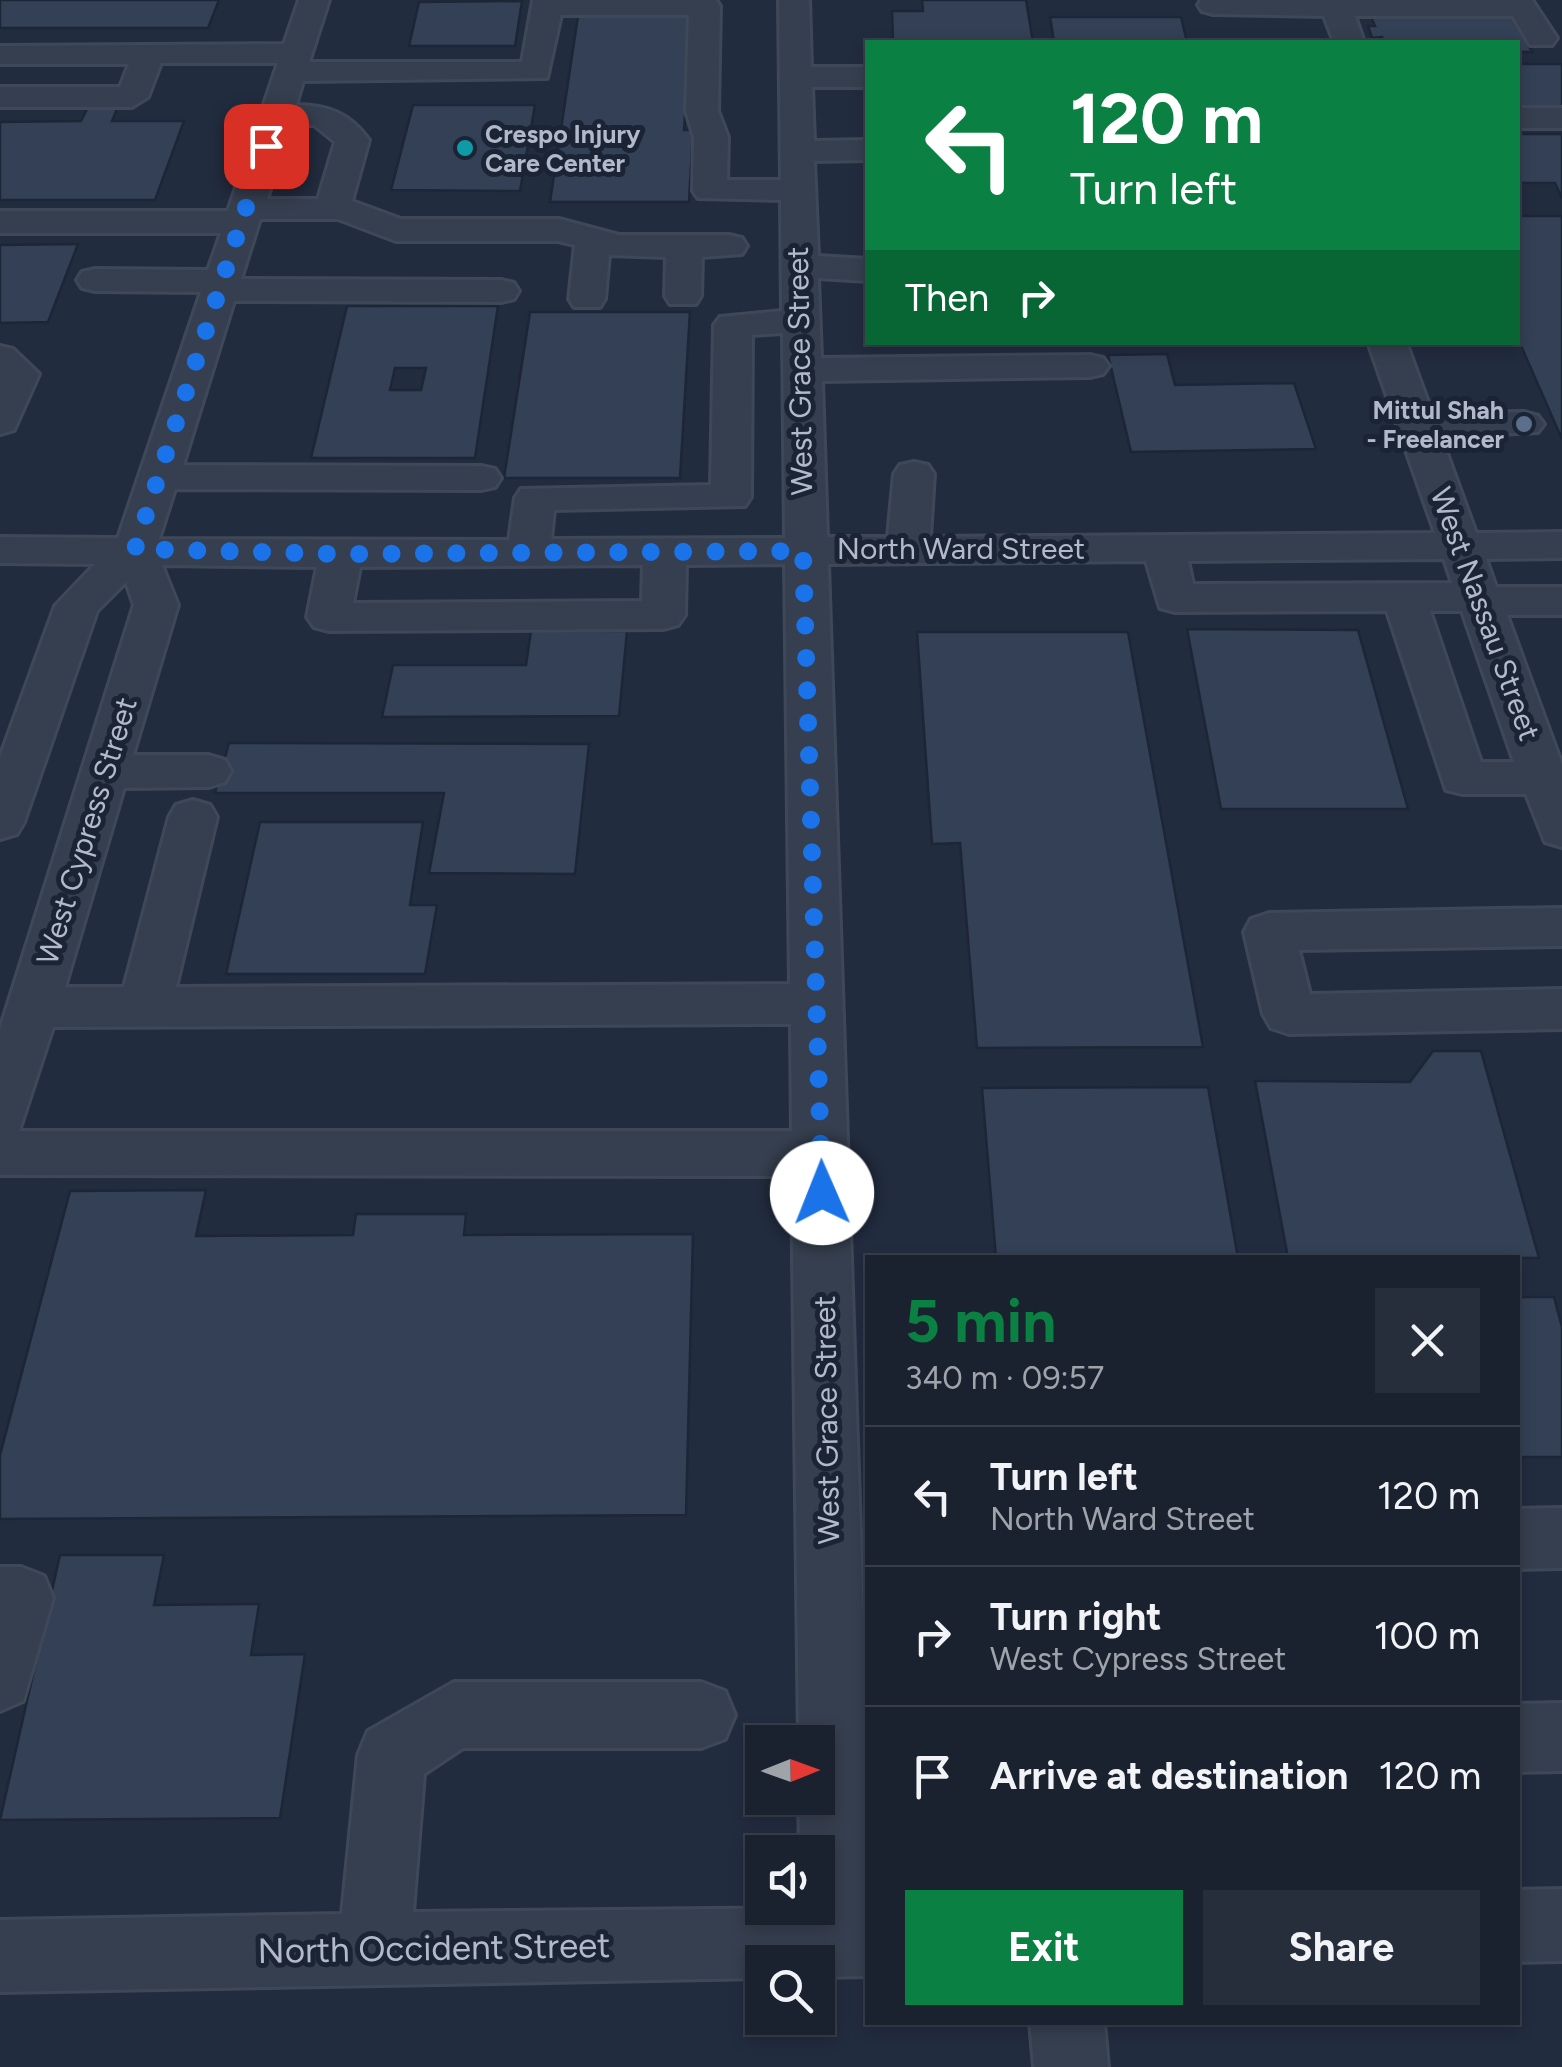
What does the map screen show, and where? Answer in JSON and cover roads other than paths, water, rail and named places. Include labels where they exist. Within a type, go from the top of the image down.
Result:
[{"type":"street","points":[[0,822],[77,606],[135,549],[314,0]]},
{"type":"street","name":"West Grace Street","points":[[794,0],[803,551],[852,1940]]},
{"type":"street","points":[[1224,40],[1212,2],[1336,8],[1522,7],[1542,38]]},
{"type":"street","points":[[0,54],[149,54],[293,63],[536,70],[547,3],[705,6],[702,110],[711,137],[710,191],[865,151]]},
{"type":"street","points":[[1265,4],[1278,40]]},
{"type":"street","points":[[1336,8],[1349,40]]},
{"type":"street","points":[[0,97],[132,96],[149,54]]},
{"type":"street","points":[[795,78],[865,77]]},
{"type":"street","points":[[276,115],[322,115],[352,140],[332,209]]},
{"type":"street","points":[[1520,118],[1562,118]]},
{"type":"street","points":[[0,222],[244,216],[332,209],[396,230],[559,230],[618,246],[729,246]]},
{"type":"street","points":[[587,298],[592,239]]},
{"type":"street","points":[[683,296],[684,246]]},
{"type":"street","points":[[798,266],[865,266]]},
{"type":"street","points":[[95,280],[500,291]]},
{"type":"street","points":[[528,553],[535,498],[731,497],[733,325],[800,346],[1090,366]]},
{"type":"street","name":"West Nassau Street","points":[[1388,345],[1479,599],[1545,750],[1562,830]]},
{"type":"street","points":[[0,356],[20,374],[0,422]]},
{"type":"street","points":[[1416,425],[1524,424]]},
{"type":"street","points":[[908,550],[914,474]]},
{"type":"street","points":[[159,477],[481,478]]},
{"type":"street","points":[[712,551],[713,498]]},
{"type":"street","name":"North Ward Street","points":[[0,550],[341,554],[1562,545]]},
{"type":"street","points":[[1164,548],[1175,598],[1404,597],[1561,603]]},
{"type":"street","name":"West Cypress Street","points":[[0,1115],[156,606],[135,549]]},
{"type":"street","points":[[341,554],[329,617],[663,614],[666,552]]},
{"type":"street","points":[[1404,597],[1463,778],[1545,750]]},
{"type":"street","points":[[105,772],[208,771]]},
{"type":"street","points":[[145,1006],[193,817]]},
{"type":"street","points":[[1562,928],[1270,932],[1289,1014],[1562,1009]]},
{"type":"street","points":[[34,1007],[819,1004]]},
{"type":"street","points":[[0,1154],[822,1154]]},
{"type":"street","points":[[1520,1539],[1562,1538]]},
{"type":"street","points":[[0,1598],[21,1598],[0,1678]]},
{"type":"street","points":[[374,1949],[392,1756],[454,1715],[701,1715]]},
{"type":"street","points":[[1520,1738],[1562,1737]]},
{"type":"street","points":[[1520,1926],[1562,1925]]},
{"type":"street","name":"North Occident Street","points":[[0,1956],[852,1940]]},
{"type":"street","points":[[1067,2025],[1071,2067]]},
{"type":"place","name":"Crespo Injury Care Center","points":[[465,148]]},
{"type":"place","name":"Mittul Shah - Freelancer","points":[[1524,424]]}]
